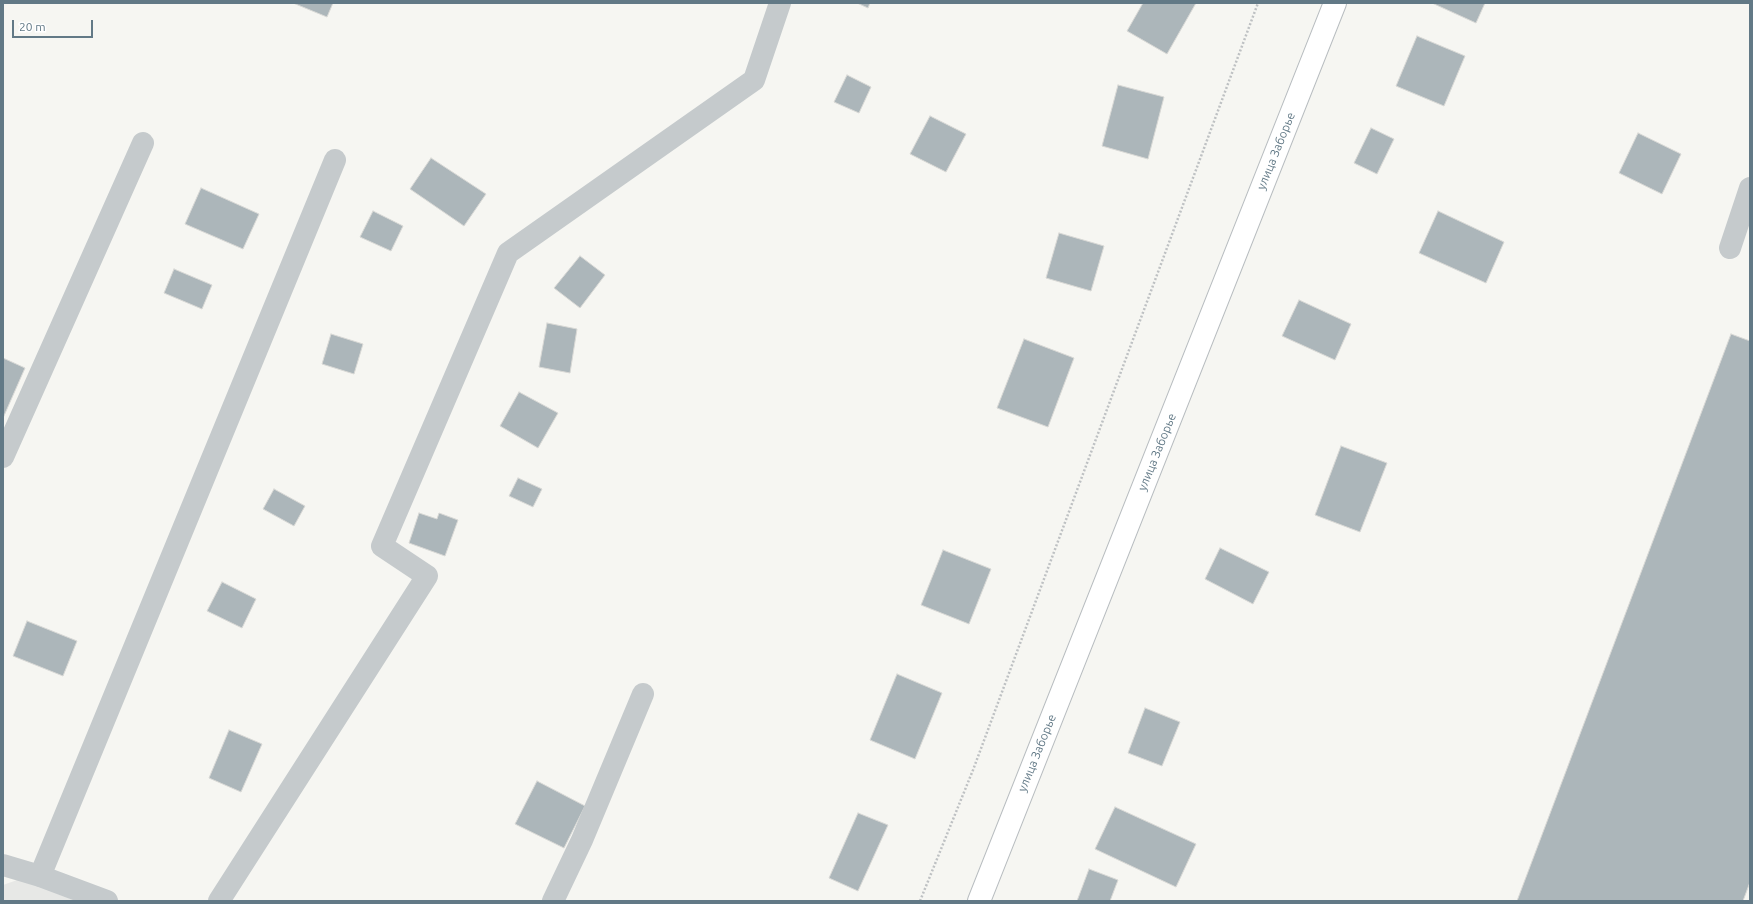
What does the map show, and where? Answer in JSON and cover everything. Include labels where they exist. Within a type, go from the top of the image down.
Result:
[{"type":"main road","name":"улица Заборье","points":[[979,901],[1335,3]]},
{"type":"street","points":[[219,901],[427,576],[382,546],[508,253],[754,80],[780,3]]},
{"type":"street","points":[[3,457],[143,142]]},
{"type":"street","points":[[40,876],[335,160]]},
{"type":"street","points":[[1730,248],[1750,188]]},
{"type":"street","points":[[553,901],[582,840],[643,694]]},
{"type":"street","points":[[3,865],[40,876],[108,901]]},
{"type":"path","points":[[920,901],[976,763],[1258,3]]},
{"type":"shaded area","points":[[23,878],[76,901],[3,901],[3,885]]},
{"type":"building","points":[[293,3],[333,3],[327,17]]},
{"type":"building","points":[[857,3],[870,3],[868,8]]},
{"type":"building","points":[[1143,3],[1196,3],[1167,54],[1127,31]]},
{"type":"building","points":[[1432,3],[1485,3],[1476,23]]},
{"type":"building","points":[[1417,36],[1465,56],[1444,106],[1396,86]]},
{"type":"building","points":[[847,75],[871,87],[859,113],[834,102]]},
{"type":"building","points":[[1118,85],[1164,97],[1148,159],[1102,146]]},
{"type":"building","points":[[930,116],[966,134],[946,172],[910,154]]},
{"type":"building","points":[[1371,128],[1394,139],[1377,174],[1354,163]]},
{"type":"building","points":[[1638,133],[1681,154],[1662,194],[1619,173]]},
{"type":"building","points":[[431,158],[486,194],[464,226],[410,189]]},
{"type":"building","points":[[201,188],[259,214],[243,249],[185,224]]},
{"type":"building","points":[[373,211],[403,226],[391,251],[360,237]]},
{"type":"building","points":[[1438,211],[1504,242],[1486,283],[1419,253]]},
{"type":"building","points":[[1059,233],[1104,246],[1091,291],[1046,278]]},
{"type":"building","points":[[580,256],[605,275],[580,308],[554,288]]},
{"type":"building","points":[[174,269],[212,285],[202,309],[164,293]]},
{"type":"building","points":[[1299,300],[1351,324],[1335,360],[1282,336]]},
{"type":"building","points":[[547,323],[577,329],[570,373],[539,367]]},
{"type":"building","points":[[331,334],[363,344],[354,374],[322,364]]},
{"type":"building","points":[[1731,334],[1750,341],[1750,882],[1743,901],[1517,901]]},
{"type":"building","points":[[1024,339],[1074,358],[1048,427],[997,408]]},
{"type":"building","points":[[3,358],[25,368],[3,418]]},
{"type":"building","points":[[519,392],[558,413],[538,448],[500,426]]},
{"type":"building","points":[[1341,446],[1387,463],[1360,532],[1315,515]]},
{"type":"building","points":[[518,478],[542,489],[533,507],[509,496]]},
{"type":"building","points":[[274,489],[305,506],[294,526],[263,509]]},
{"type":"building","points":[[419,513],[437,519],[439,513],[458,520],[445,556],[409,543]]},
{"type":"building","points":[[1220,548],[1269,572],[1253,604],[1205,579]]},
{"type":"building","points":[[943,550],[991,569],[969,624],[921,605]]},
{"type":"building","points":[[222,582],[256,599],[242,628],[207,611]]},
{"type":"building","points":[[27,621],[77,641],[63,676],[13,656]]},
{"type":"building","points":[[897,674],[942,693],[915,759],[870,740]]},
{"type":"building","points":[[1145,708],[1180,722],[1162,766],[1128,753]]},
{"type":"building","points":[[229,730],[262,744],[241,792],[209,778]]},
{"type":"building","points":[[537,781],[585,806],[564,848],[515,824]]},
{"type":"building","points":[[1115,807],[1196,844],[1176,887],[1095,849]]},
{"type":"building","points":[[858,813],[888,825],[858,891],[829,878]]},
{"type":"building","points":[[1089,869],[1118,880],[1110,901],[1077,901]]}]
